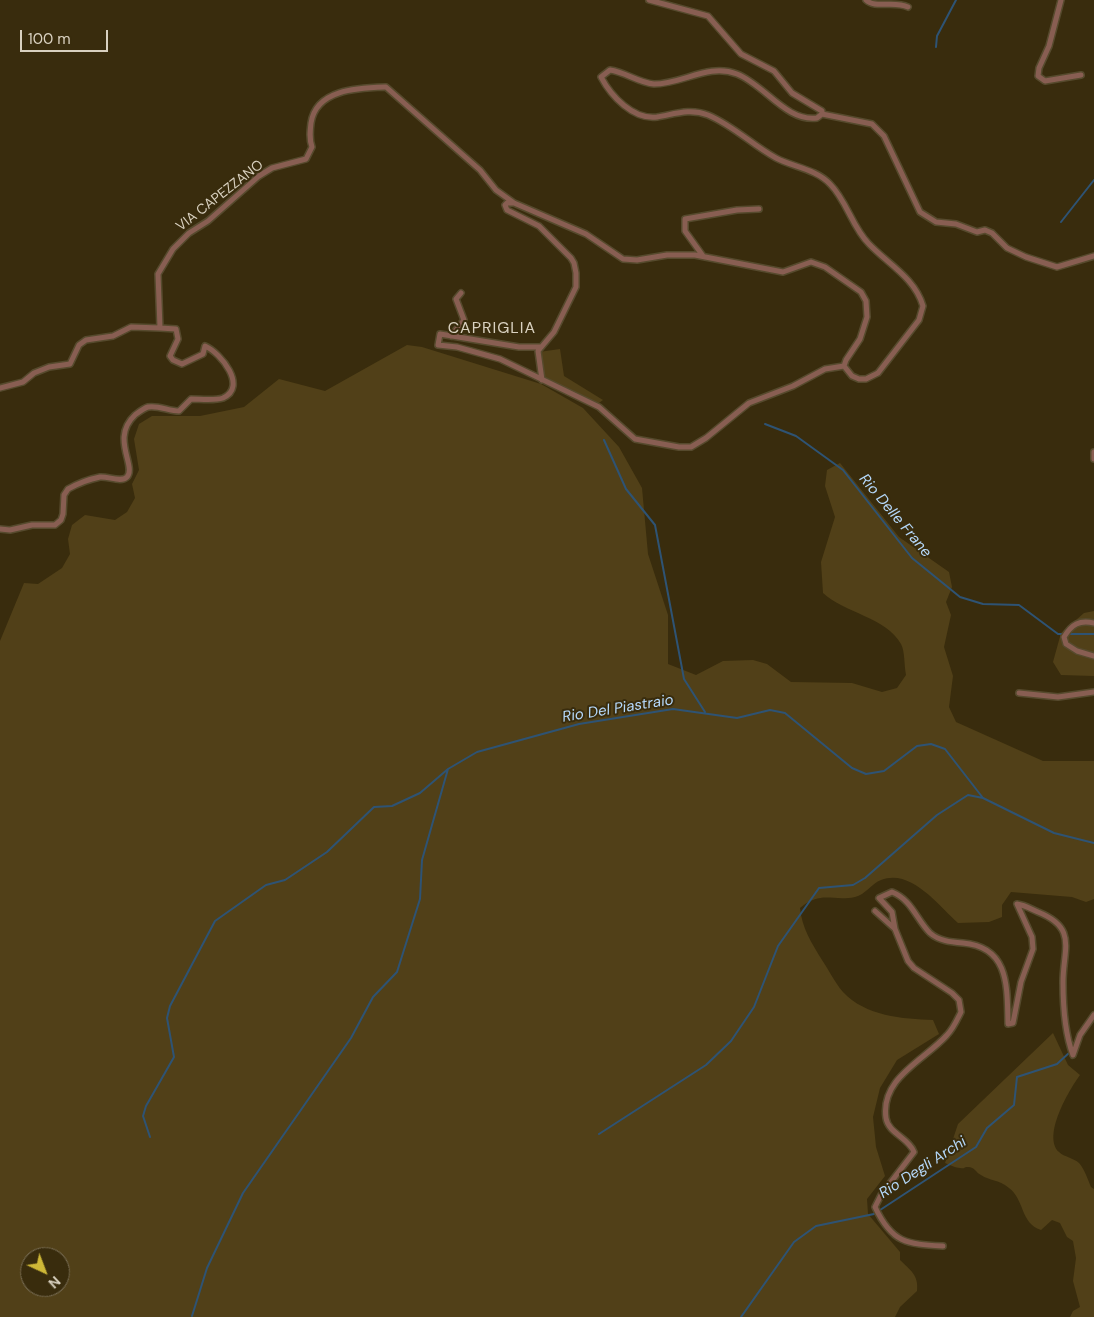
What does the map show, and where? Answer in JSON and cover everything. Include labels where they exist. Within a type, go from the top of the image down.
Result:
[{"type":"street","points":[[649,0],[708,16],[741,54],[774,71],[792,93],[820,108],[822,114]]},
{"type":"street","points":[[866,0],[872,4],[896,1],[908,7]]},
{"type":"street","points":[[1061,0],[1049,46],[1039,68],[1038,76],[1045,81],[1081,75]]},
{"type":"street","points":[[541,347],[519,347],[440,334],[438,345],[457,347],[500,359],[599,408],[635,439],[679,447],[691,447],[706,438],[749,403],[793,386],[825,369],[844,366],[852,376],[862,380],[878,373],[922,314],[921,300],[904,276],[861,235],[831,185],[800,167],[778,159],[735,128],[706,114],[692,111],[645,117],[635,112],[626,107],[601,78],[610,70],[653,84],[671,82],[708,71],[738,74],[758,86],[797,116],[813,119],[822,114],[872,124],[884,136],[920,212],[936,222],[956,224],[977,232],[985,230],[992,233],[1007,248],[1026,257],[1057,267],[1094,256]]},
{"type":"street","name":"VIA CAPEZZANO","points":[[160,328],[158,274],[173,249],[189,233],[208,221],[259,176],[272,168],[306,159],[312,147],[310,140],[313,114],[320,102],[341,92],[357,88],[386,87],[480,170],[496,190],[514,203],[586,234],[623,259],[638,260],[677,255],[704,256],[784,272],[811,262],[826,267],[861,292],[866,301],[866,317],[857,346],[846,360],[844,366]]},
{"type":"street","points":[[514,203],[507,202],[505,207],[540,226],[574,263],[576,288],[554,332],[538,351],[542,380]]},
{"type":"street","points":[[704,256],[685,231],[685,219],[737,210],[760,209]]},
{"type":"street","points":[[451,336],[464,320],[456,299],[461,293]]},
{"type":"street","points":[[0,388],[23,382],[34,372],[70,364],[79,346],[86,340],[113,336],[131,328],[176,330],[178,339],[170,356],[173,360],[182,364],[204,354],[205,346],[211,349],[232,377],[234,383],[232,391],[221,399],[191,398],[179,410],[148,407],[140,411],[131,419],[125,429],[124,448],[130,471],[127,476],[122,480],[101,477],[68,489],[64,495],[61,520],[55,525],[32,525],[10,530],[0,529]]},
{"type":"street","points":[[1094,452],[1094,459]]},
{"type":"street","points":[[1094,623],[1079,622],[1070,627],[1064,637],[1066,644],[1094,656]]},
{"type":"street","points":[[1019,693],[1058,696],[1094,692]]},
{"type":"street","points":[[943,1246],[915,1244],[902,1240],[889,1232],[875,1207],[881,1195],[914,1152],[912,1145],[889,1126],[886,1117],[886,1106],[892,1087],[901,1075],[947,1035],[961,1012],[959,1000],[908,962],[895,929],[892,912],[879,898],[884,894],[892,892],[907,901],[930,933],[938,938],[983,946],[998,962],[1005,978],[1008,993],[1008,1024],[1013,1023],[1015,1017],[1021,982],[1033,949],[1032,937],[1017,904],[1050,916],[1064,930],[1066,943],[1063,982],[1068,1033],[1073,1055],[1080,1034],[1094,1015]]},
{"type":"street","points":[[876,911],[895,929]]},
{"type":"shaded area","points":[[407,345],[422,347],[541,384],[583,408],[619,447],[642,488],[648,554],[668,615],[668,664],[696,675],[723,661],[753,660],[767,664],[791,682],[852,683],[882,692],[897,688],[906,675],[901,644],[885,627],[842,606],[823,593],[821,562],[835,517],[825,486],[827,470],[840,463],[899,537],[949,572],[952,587],[946,602],[951,615],[944,647],[953,676],[949,707],[956,722],[1043,761],[1094,761],[1094,899],[1086,902],[1072,897],[1011,892],[1002,905],[1002,917],[989,922],[958,923],[914,884],[903,879],[892,878],[881,880],[859,896],[815,899],[800,908],[805,928],[811,941],[843,992],[862,1006],[885,1015],[933,1020],[939,1034],[897,1060],[880,1088],[873,1117],[876,1147],[885,1176],[867,1199],[868,1214],[900,1252],[900,1260],[913,1273],[917,1281],[917,1291],[900,1307],[895,1317],[0,1317],[0,641],[24,583],[38,584],[62,568],[70,554],[68,539],[72,525],[85,515],[115,520],[127,512],[135,498],[132,484],[139,470],[134,439],[139,424],[152,416],[200,416],[244,407],[279,379],[325,391]]},
{"type":"shaded area","points":[[560,349],[564,376],[603,400],[596,405],[544,379],[539,352]]},
{"type":"shaded area","points":[[1094,611],[1094,676],[1061,675],[1053,662],[1061,633],[1084,613]]},
{"type":"shaded area","points":[[1053,1033],[1068,1065],[1080,1075],[1059,1113],[1054,1135],[1055,1145],[1059,1152],[1079,1163],[1091,1187],[1094,1189],[1094,1317],[1070,1317],[1073,1311],[1080,1307],[1073,1281],[1076,1258],[1073,1241],[1067,1237],[1060,1223],[1052,1220],[1041,1230],[1034,1227],[1026,1217],[1014,1193],[1005,1185],[984,1177],[970,1167],[958,1168],[945,1163],[958,1124]]},
{"type":"waterway","points":[[936,47],[937,36],[956,0]]},
{"type":"waterway","points":[[1061,222],[1094,180]]},
{"type":"waterway","name":"Rio Delle Frane","points":[[765,424],[796,436],[843,470],[912,558],[960,597],[983,604],[1019,605],[1058,634],[1094,634]]},
{"type":"waterway","points":[[604,440],[626,489],[655,525],[684,679],[705,712]]},
{"type":"waterway","name":"Rio Del Piastraio","points":[[150,1137],[143,1116],[146,1106],[174,1057],[167,1018],[170,1006],[215,921],[266,885],[285,880],[327,852],[374,807],[392,806],[420,793],[448,769],[477,752],[579,724],[673,709],[737,718],[770,710],[785,713],[852,768],[866,774],[884,771],[917,746],[931,744],[945,749],[983,798],[1054,833],[1094,843]]},
{"type":"waterway","points":[[192,1316],[207,1268],[243,1193],[351,1038],[373,997],[397,972],[420,899],[422,860],[448,769]]},
{"type":"waterway","points":[[599,1134],[706,1065],[731,1041],[754,1007],[778,946],[819,888],[853,885],[865,878],[937,815],[968,795],[983,798]]},
{"type":"waterway","name":"Rio Degli Archi","points":[[741,1317],[794,1242],[816,1226],[874,1214],[976,1147],[987,1128],[1014,1105],[1017,1077],[1057,1064],[1070,1052]]},
{"type":"district","name":"CAPRIGLIA","points":[[492,329]]}]
